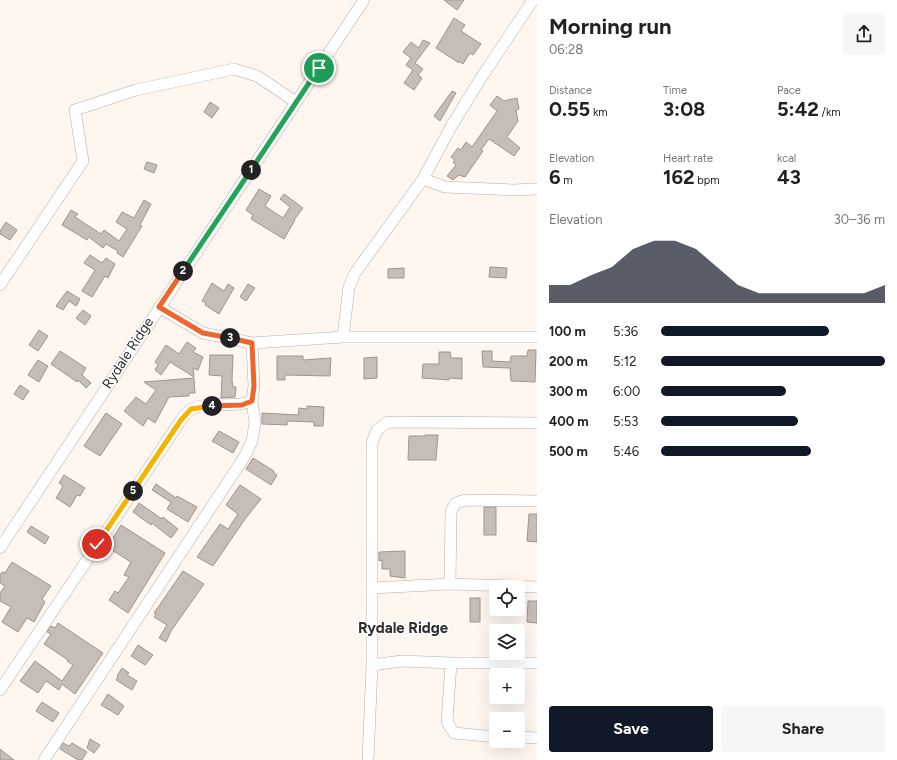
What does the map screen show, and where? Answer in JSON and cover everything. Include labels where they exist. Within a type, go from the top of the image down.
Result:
[{"type":"street","name":"Rydale Ridge","points":[[0,548],[364,0]]},
{"type":"street","points":[[343,337],[349,287],[355,273],[423,179],[476,85],[533,0]]},
{"type":"street","points":[[0,285],[83,161],[75,110],[136,90],[234,69],[257,76],[296,102]]},
{"type":"street","points":[[423,179],[445,187],[513,190],[537,189]]},
{"type":"street","points":[[159,307],[203,333],[252,343],[343,337],[537,338]]},
{"type":"street","points":[[44,760],[245,456],[252,441],[255,423],[252,401],[254,386],[252,343]]},
{"type":"street","points":[[0,690],[181,420],[191,409],[203,406],[242,405],[252,401]]},
{"type":"street","points":[[368,760],[372,665],[372,443],[377,430],[388,422],[537,423]]},
{"type":"street","points":[[450,584],[451,511],[456,504],[464,500],[537,501]]},
{"type":"street","points":[[372,588],[450,584],[537,587]]},
{"type":"street","points":[[372,665],[402,661],[450,663],[537,663]]},
{"type":"street","points":[[450,663],[447,722],[454,733],[489,736]]},
{"type":"street","points":[[525,737],[537,738]]},
{"type":"building","points":[[444,0],[464,0],[457,10]]},
{"type":"building","points":[[454,18],[465,25],[461,31],[481,44],[473,55],[470,53],[463,64],[436,48]]},
{"type":"building","points":[[423,40],[430,43],[415,63],[423,69],[418,75],[422,78],[414,90],[404,83],[413,70],[406,65],[411,58],[403,52],[411,42],[419,48]]},
{"type":"building","points":[[452,91],[456,93],[440,121],[434,116]]},
{"type":"building","points":[[497,96],[504,101],[517,98],[519,109],[516,110],[518,121],[507,137],[520,148],[514,156],[489,139],[481,150],[483,151],[465,177],[459,175],[453,180],[447,176],[456,165],[453,162],[455,160],[451,157],[458,148],[461,150],[466,142],[472,147],[497,111],[490,105]]},
{"type":"building","points":[[210,102],[219,108],[212,118],[204,112]]},
{"type":"building","points":[[147,162],[157,165],[154,173],[144,169]]},
{"type":"building","points":[[259,189],[271,196],[265,206],[283,218],[290,207],[280,199],[284,194],[303,208],[294,220],[284,239],[251,219],[253,215],[246,210]]},
{"type":"building","points":[[144,200],[151,204],[140,225],[142,226],[123,257],[117,253],[118,251],[106,244],[103,248],[89,237],[87,240],[62,225],[71,210],[78,214],[75,217],[101,234],[104,230],[119,241],[127,229],[116,222],[122,212],[134,218]]},
{"type":"building","points":[[6,222],[17,230],[10,240],[0,234],[0,231]]},
{"type":"building","points":[[90,255],[102,263],[106,258],[115,264],[108,278],[105,276],[92,297],[82,291],[95,270],[84,263]]},
{"type":"building","points":[[490,267],[507,268],[506,278],[489,277]]},
{"type":"building","points":[[404,268],[404,278],[388,278],[388,269]]},
{"type":"building","points":[[212,283],[224,291],[228,284],[234,288],[219,314],[205,305],[206,303],[202,301]]},
{"type":"building","points":[[248,284],[255,288],[246,301],[240,297]]},
{"type":"building","points":[[67,291],[80,299],[76,306],[69,301],[63,310],[56,306]]},
{"type":"building","points":[[83,310],[91,316],[85,325],[76,318]]},
{"type":"building","points":[[39,330],[48,336],[38,351],[29,345]]},
{"type":"building","points":[[187,342],[196,348],[193,352],[203,357],[198,370],[193,368],[194,377],[170,362],[161,375],[155,370],[158,365],[155,362],[166,345],[179,354]]},
{"type":"building","points":[[528,350],[536,350],[535,382],[511,381],[510,368],[483,367],[482,351],[492,351],[492,361],[510,362],[511,356],[527,356]]},
{"type":"building","points":[[60,351],[86,368],[82,375],[91,383],[86,388],[78,380],[77,382],[51,364]]},
{"type":"building","points":[[439,352],[450,352],[451,358],[462,358],[462,379],[449,378],[449,380],[422,378],[423,364],[439,364]]},
{"type":"building","points":[[210,355],[233,355],[232,380],[233,387],[236,387],[235,397],[221,398],[222,376],[209,375]]},
{"type":"building","points":[[277,356],[303,356],[303,360],[331,358],[330,376],[285,375],[285,380],[277,380]]},
{"type":"building","points":[[377,357],[377,378],[364,379],[364,358]]},
{"type":"building","points":[[38,360],[48,366],[39,382],[28,375]]},
{"type":"building","points":[[194,378],[195,393],[189,393],[189,396],[169,397],[155,423],[148,418],[143,426],[124,411],[136,397],[146,404],[156,390],[144,382]]},
{"type":"building","points":[[20,385],[29,391],[23,400],[14,394]]},
{"type":"building","points":[[307,406],[324,407],[323,426],[314,426],[314,422],[287,421],[287,425],[262,424],[262,413],[298,415],[299,408],[307,409]]},
{"type":"building","points":[[106,413],[122,424],[100,456],[84,446]]},
{"type":"building","points":[[219,431],[239,442],[233,453],[212,441]]},
{"type":"building","points":[[438,435],[436,460],[408,460],[409,436]]},
{"type":"building","points":[[253,458],[274,471],[273,472],[277,475],[271,485],[246,469]]},
{"type":"building","points":[[64,475],[85,488],[80,496],[77,495],[70,507],[56,498],[63,486],[59,483]]},
{"type":"building","points":[[156,484],[176,498],[177,496],[197,507],[188,522],[167,509],[171,502],[152,490]]},
{"type":"building","points":[[240,485],[261,499],[245,519],[213,566],[197,557],[220,524],[228,529],[238,514],[226,505]]},
{"type":"building","points":[[139,503],[162,519],[163,517],[178,529],[171,538],[152,523],[151,525],[133,512]]},
{"type":"building","points":[[484,507],[496,507],[496,535],[484,535]]},
{"type":"building","points":[[529,514],[537,514],[537,542],[527,541]]},
{"type":"building","points":[[121,525],[165,553],[128,613],[109,600],[115,591],[118,593],[129,577],[124,575],[131,562],[107,547]]},
{"type":"building","points":[[31,526],[49,537],[45,544],[27,532]]},
{"type":"building","points":[[405,551],[405,578],[390,576],[390,569],[382,569],[382,560],[379,561],[379,552]]},
{"type":"building","points":[[12,562],[51,586],[42,599],[45,602],[34,622],[27,618],[18,632],[2,622],[11,607],[0,601],[0,593],[5,586],[0,583],[0,576],[2,572],[5,573]]},
{"type":"building","points":[[183,571],[204,584],[171,631],[166,642],[159,638],[167,625],[154,617],[156,614],[154,613]]},
{"type":"building","points":[[470,598],[480,598],[480,622],[470,622]]},
{"type":"building","points":[[528,601],[537,601],[537,623],[527,622]]},
{"type":"building","points":[[58,623],[103,653],[75,694],[62,684],[59,690],[46,681],[38,693],[20,681],[35,661],[62,681],[73,665],[44,644],[51,634],[47,632],[51,626],[55,628]]},
{"type":"building","points":[[138,645],[153,655],[145,665],[131,656]]},
{"type":"building","points":[[122,668],[129,673],[127,675],[137,681],[132,690],[116,680]]},
{"type":"building","points":[[108,694],[124,706],[118,715],[101,705]]},
{"type":"building","points":[[42,702],[59,713],[53,722],[36,711]]},
{"type":"building","points":[[90,739],[100,745],[94,753],[87,748]]},
{"type":"building","points":[[63,743],[69,746],[72,743],[87,752],[82,760],[78,760],[60,749]]},
{"type":"building","points":[[0,749],[14,760],[0,760]]},
{"type":"district","name":"Rydale Ridge","points":[[403,628]]},
{"type":"route","points":[[97,544],[181,420],[191,409],[203,406],[242,405],[252,401],[254,386],[252,343],[203,333],[159,307],[319,68]]}]
